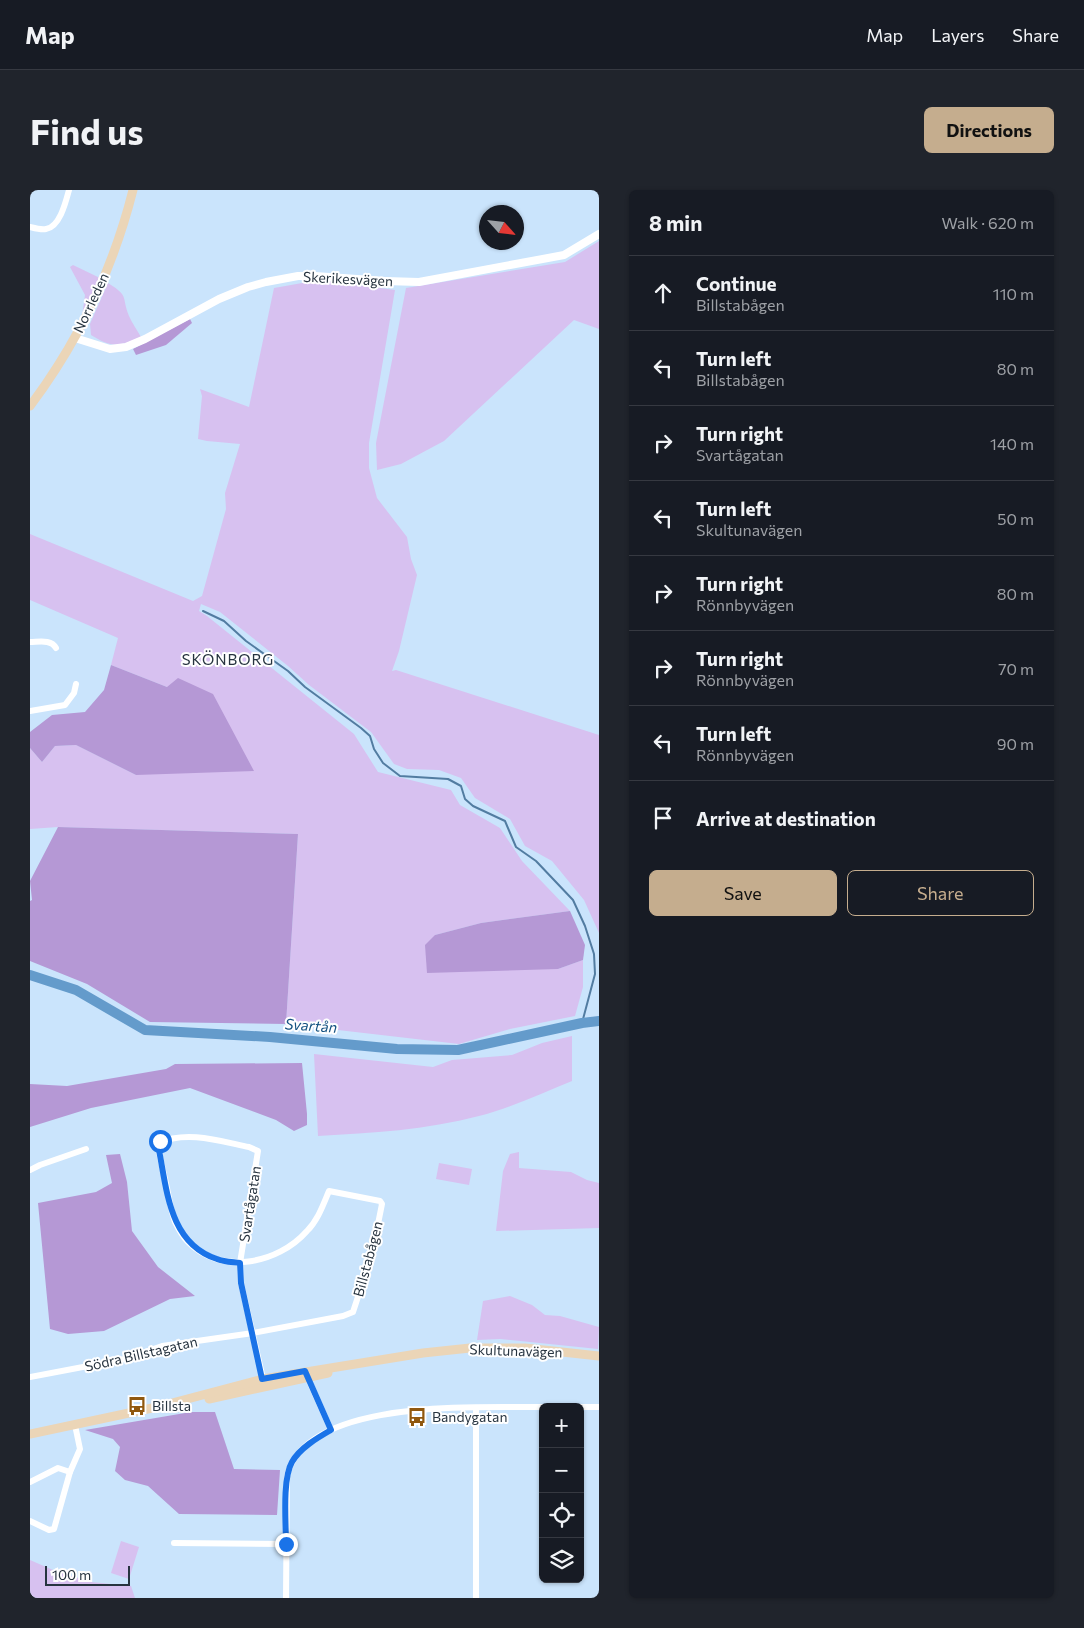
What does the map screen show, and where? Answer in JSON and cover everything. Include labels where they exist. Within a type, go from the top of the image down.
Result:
[{"type":"main road","name":"Norrleden","points":[[30,406],[75,338],[89,311],[116,249],[133,190]]},
{"type":"main road","name":"Skultunavägen","points":[[30,1434],[263,1382],[402,1356],[470,1348],[525,1348],[599,1356]]},
{"type":"street","points":[[30,227],[45,230],[50,227],[64,212],[70,190]]},
{"type":"street","name":"Skerikesvägen","points":[[75,338],[110,349],[126,347],[145,339],[219,299],[266,282],[298,276],[420,282],[564,255],[599,234]]},
{"type":"street","points":[[30,642],[49,642],[56,648]]},
{"type":"street","points":[[30,711],[65,705],[74,693],[76,684]]},
{"type":"street","name":"Svartågatan","points":[[159,1142],[188,1136],[249,1147],[258,1151],[240,1263],[241,1283],[263,1382]]},
{"type":"street","name":"Billstabågen","points":[[159,1142],[175,1221],[191,1244],[207,1255],[219,1260],[240,1263],[268,1257],[295,1243],[308,1231],[315,1221],[329,1191],[377,1200],[382,1204],[372,1254],[353,1312],[343,1316],[253,1333]]},
{"type":"street","points":[[30,1170],[86,1149]]},
{"type":"street","name":"Södra Billstagatan","points":[[30,1377],[125,1358],[162,1346],[253,1333]]},
{"type":"street","points":[[306,1374],[331,1430]]},
{"type":"street","points":[[286,1598],[286,1488],[289,1469],[295,1457],[313,1441],[331,1430],[352,1422],[403,1412],[438,1407],[539,1408]]},
{"type":"street","points":[[584,1407],[599,1407]]},
{"type":"street","points":[[476,1408],[476,1598]]},
{"type":"street","points":[[30,1521],[49,1530],[54,1529],[70,1472],[80,1448],[75,1425]]},
{"type":"street","points":[[30,1482],[58,1468],[70,1472]]},
{"type":"street","points":[[174,1543],[286,1544]]},
{"type":"shaded area","points":[[599,241],[599,329],[574,320],[444,441],[401,464],[377,470],[376,443],[406,288],[565,262]]},
{"type":"shaded area","points":[[73,265],[100,278],[82,317],[85,295],[70,267]]},
{"type":"shaded area","points":[[319,280],[395,290],[369,443],[369,468],[377,498],[407,537],[411,559],[417,575],[399,651],[392,671],[396,670],[599,735],[599,933],[584,900],[552,861],[525,846],[510,819],[475,798],[461,778],[439,770],[407,769],[394,764],[371,732],[309,685],[220,612],[201,604],[199,611],[354,734],[378,772],[451,790],[460,805],[500,828],[522,861],[570,911],[481,923],[435,935],[558,969],[583,960],[583,987],[575,1016],[510,1029],[459,1044],[286,1024],[298,834],[58,827],[30,829],[30,748],[42,762],[55,746],[76,745],[136,775],[167,687],[111,665],[118,638],[30,600],[30,534],[193,601],[202,596],[226,509],[225,493],[240,444],[198,439],[202,396],[200,389],[249,407],[274,288]]},
{"type":"shaded area","points":[[108,283],[124,297],[129,316],[141,337],[115,345],[91,335],[90,324]]},
{"type":"shaded area","points":[[190,319],[192,323],[166,345],[136,355],[133,349]]},
{"type":"shaded area","points":[[111,665],[167,687],[178,678],[213,694],[254,771],[136,775],[76,745],[55,746],[42,762],[30,748],[30,732],[52,715],[85,712],[104,690]]},
{"type":"shaded area","points":[[58,827],[298,834],[286,1024],[150,1022],[87,984],[30,961],[30,901],[32,900],[30,881]]},
{"type":"shaded area","points":[[570,911],[585,945],[583,960],[558,969],[427,973],[425,945],[435,935],[481,923]]},
{"type":"shaded area","points":[[572,1036],[572,1081],[526,1100],[491,1113],[439,1125],[379,1132],[318,1136],[314,1054],[433,1067],[452,1060],[512,1055],[542,1043]]},
{"type":"shaded area","points":[[302,1063],[307,1125],[294,1131],[276,1120],[190,1088],[91,1108],[30,1127],[30,1084],[67,1086],[166,1069],[175,1064]]},
{"type":"shaded area","points":[[519,1152],[519,1168],[571,1172],[587,1180],[599,1183],[599,1228],[496,1231],[503,1171],[510,1154]]},
{"type":"shaded area","points":[[120,1154],[127,1182],[132,1231],[158,1267],[195,1296],[170,1299],[104,1331],[68,1334],[50,1329],[38,1203],[96,1192],[112,1183],[106,1155]]},
{"type":"shaded area","points":[[439,1163],[472,1169],[469,1185],[436,1179]]},
{"type":"shaded area","points":[[510,1296],[532,1305],[545,1315],[560,1316],[599,1327],[598,1349],[500,1339],[477,1340],[483,1301]]},
{"type":"shaded area","points":[[191,1412],[215,1412],[234,1469],[280,1470],[277,1515],[179,1514],[148,1486],[125,1480],[115,1471],[120,1447],[113,1439],[85,1430]]},
{"type":"shaded area","points":[[121,1541],[139,1547],[129,1579],[111,1573]]},
{"type":"shaded area","points":[[30,1560],[53,1570],[91,1582],[131,1586],[135,1598],[30,1598]]},
{"type":"waterway","points":[[203,611],[224,621],[246,641],[361,728],[370,736],[374,749],[383,763],[400,776],[448,779],[461,786],[465,799],[473,806],[505,821],[516,847],[536,861],[573,900],[585,926],[594,954],[595,974],[582,1023]]},
{"type":"waterway","name":"Svartån","points":[[30,975],[76,990],[145,1030],[270,1037],[397,1049],[458,1050],[599,1021]]},
{"type":"place","name":"Billsta","points":[[137,1406]]},
{"type":"place","name":"Bandygatan","points":[[417,1417]]},
{"type":"district","name":"SKÖNBORG","points":[[228,660]]},
{"type":"route","points":[[160,1141],[158,1145],[171,1207],[180,1230],[187,1240],[207,1255],[219,1260],[240,1263],[241,1283],[262,1379],[305,1371],[331,1430],[313,1441],[291,1463],[286,1488],[286,1544]]}]
